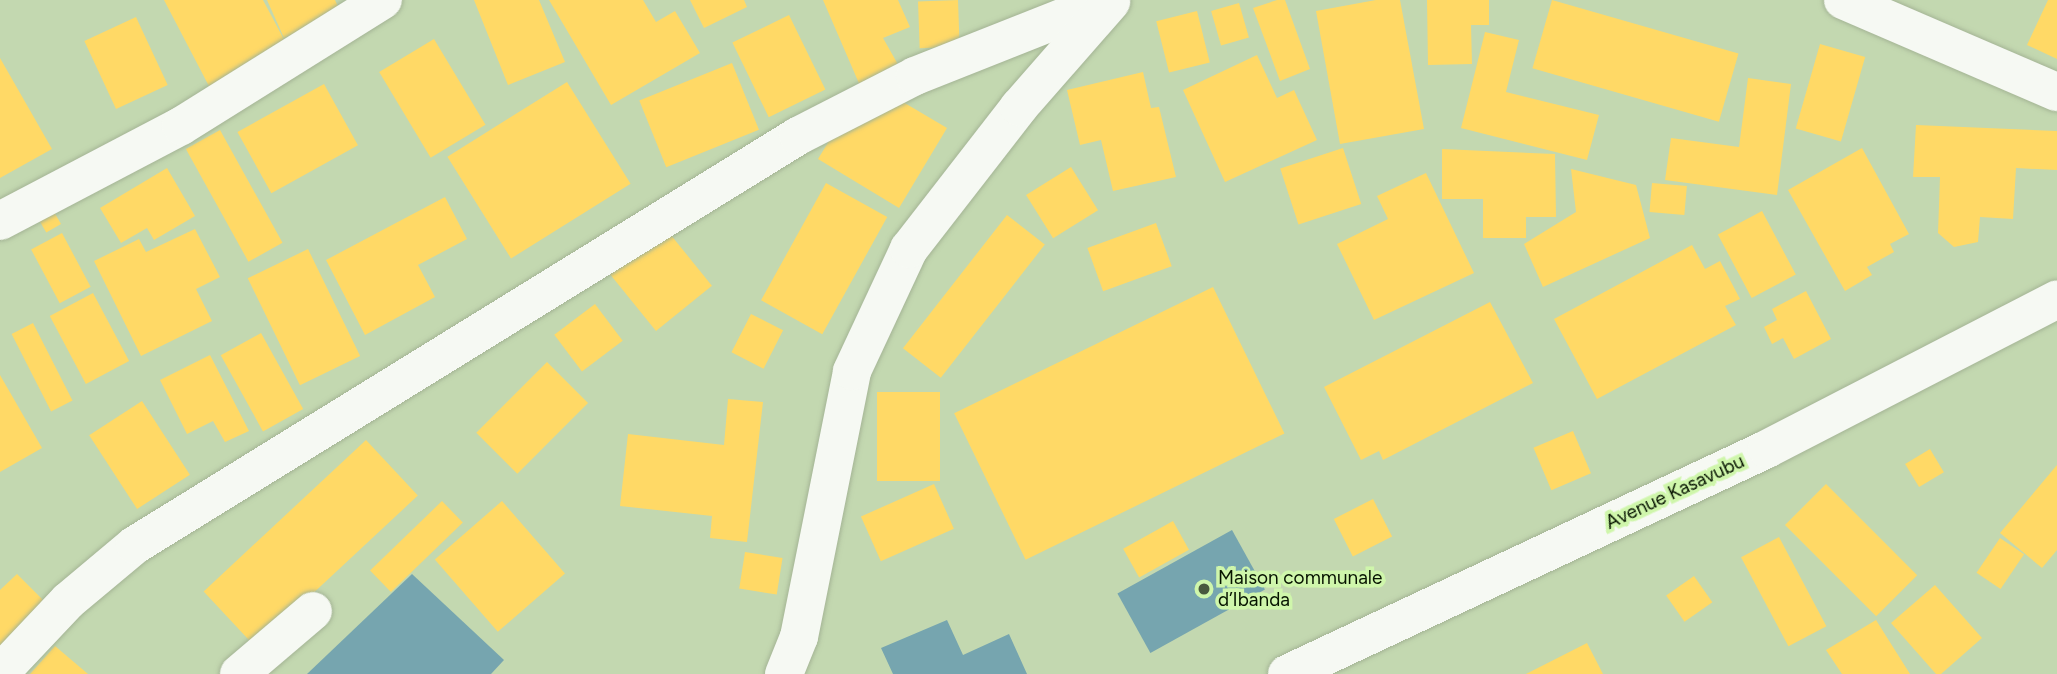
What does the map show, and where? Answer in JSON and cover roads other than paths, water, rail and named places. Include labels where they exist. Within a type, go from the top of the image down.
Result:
[{"type":"street","points":[[0,221],[181,126],[383,0]]},
{"type":"street","points":[[0,673],[68,601],[135,545],[798,136],[915,76],[1107,0]]},
{"type":"street","points":[[784,674],[799,637],[852,371],[909,249],[1019,107],[1113,0]]},
{"type":"street","points":[[1843,0],[2057,92]]},
{"type":"street","name":"Avenue Kasavubu","points":[[1287,674],[1767,449],[2057,299]]},
{"type":"street","points":[[239,674],[313,611]]},
{"type":"place","name":"Maison communale d’Ibanda","points":[[1204,589]]}]
